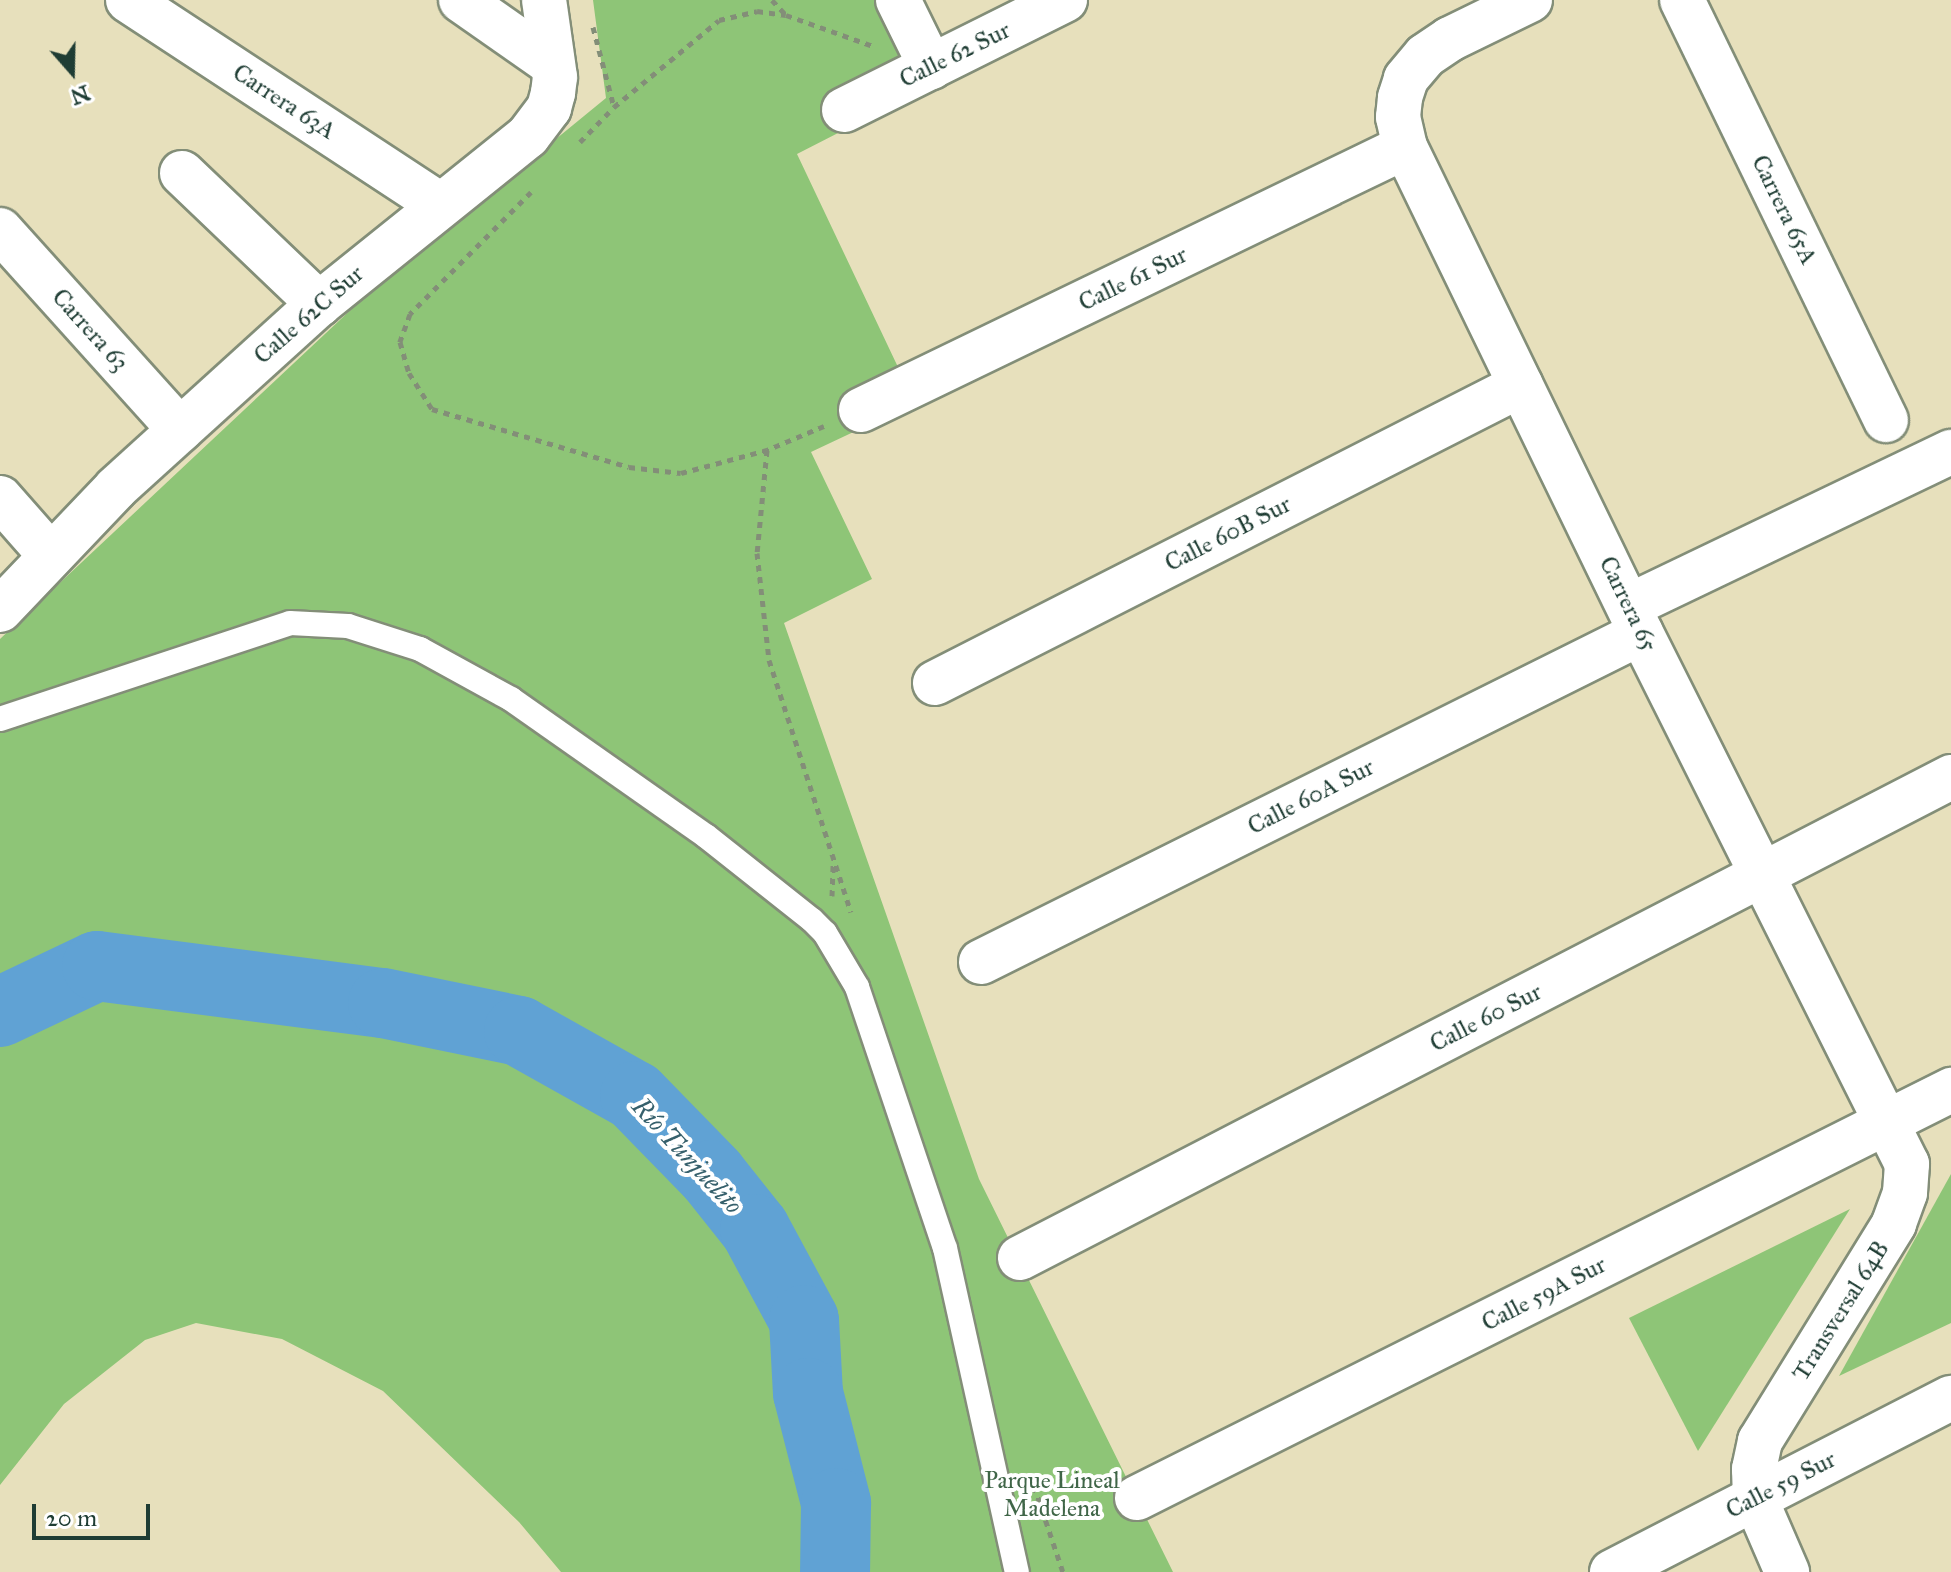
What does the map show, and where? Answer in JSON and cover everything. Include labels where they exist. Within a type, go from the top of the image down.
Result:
[{"type":"street","name":"Carrera 63A","points":[[128,0],[439,204]]},
{"type":"street","points":[[461,0],[551,63]]},
{"type":"street","name":"Calle 62C Sur","points":[[0,610],[116,488],[319,304],[439,204],[528,136],[549,108],[555,77],[544,0]]},
{"type":"street","points":[[898,0],[931,67]]},
{"type":"street","name":"Calle 62 Sur","points":[[844,110],[1065,0]]},
{"type":"street","name":"Carrera 65A","points":[[1682,0],[1886,420]]},
{"type":"street","name":"Carrera 65","points":[[1514,4],[1425,56],[1406,79],[1398,117],[1405,147],[1635,619],[1888,1121]]},
{"type":"street","name":"Calle 61 Sur","points":[[861,410],[1405,147]]},
{"type":"street","points":[[182,173],[319,304]]},
{"type":"street","name":"Carrera 63","points":[[0,230],[180,430]]},
{"type":"street","name":"Calle 60B Sur","points":[[935,683],[1521,385]]},
{"type":"street","name":"Calle 60A Sur","points":[[981,962],[1951,452]]},
{"type":"street","points":[[0,498],[51,556]]},
{"type":"street","name":"Calle 60 Sur","points":[[1020,1258],[1951,777]]},
{"type":"street","name":"Calle 59A Sur","points":[[1137,1498],[1951,1090]]},
{"type":"street","name":"Transversal 64B","points":[[1755,1498],[1754,1469],[1760,1441],[1870,1267],[1901,1204],[1907,1164],[1888,1121]]},
{"type":"street","name":"Calle 59 Sur","points":[[1612,1572],[1951,1398]]},
{"type":"street","points":[[1755,1498],[1787,1572]]},
{"type":"lane","points":[[0,719],[290,623],[348,626],[420,649],[511,699],[706,836],[812,920],[825,933],[857,987],[945,1248],[1017,1572]]},
{"type":"path","points":[[772,0],[786,15]]},
{"type":"path","points":[[571,151],[614,107],[719,20],[757,11],[786,15],[931,67]]},
{"type":"path","points":[[591,15],[614,107]]},
{"type":"path","points":[[539,184],[410,314],[400,342],[409,373],[432,409],[629,467],[681,473],[767,450]]},
{"type":"green space","name":"Parque Lineal Madelena","points":[[593,0],[887,0],[930,86],[797,154],[915,403],[811,452],[872,579],[784,623],[979,1179],[1173,1572],[561,1572],[519,1522],[383,1391],[282,1339],[196,1323],[145,1340],[64,1404],[0,1485],[0,639],[374,288],[606,98]]},
{"type":"green space","points":[[1951,1174],[1951,1323],[1839,1376]]},
{"type":"green space","points":[[1850,1209],[1698,1451],[1629,1318]]},
{"type":"waterway","name":"Río Tunjuelito","points":[[0,1012],[97,966],[383,1003],[519,1031],[635,1096],[712,1175],[755,1229],[804,1320],[808,1393],[836,1503],[835,1572]]}]
